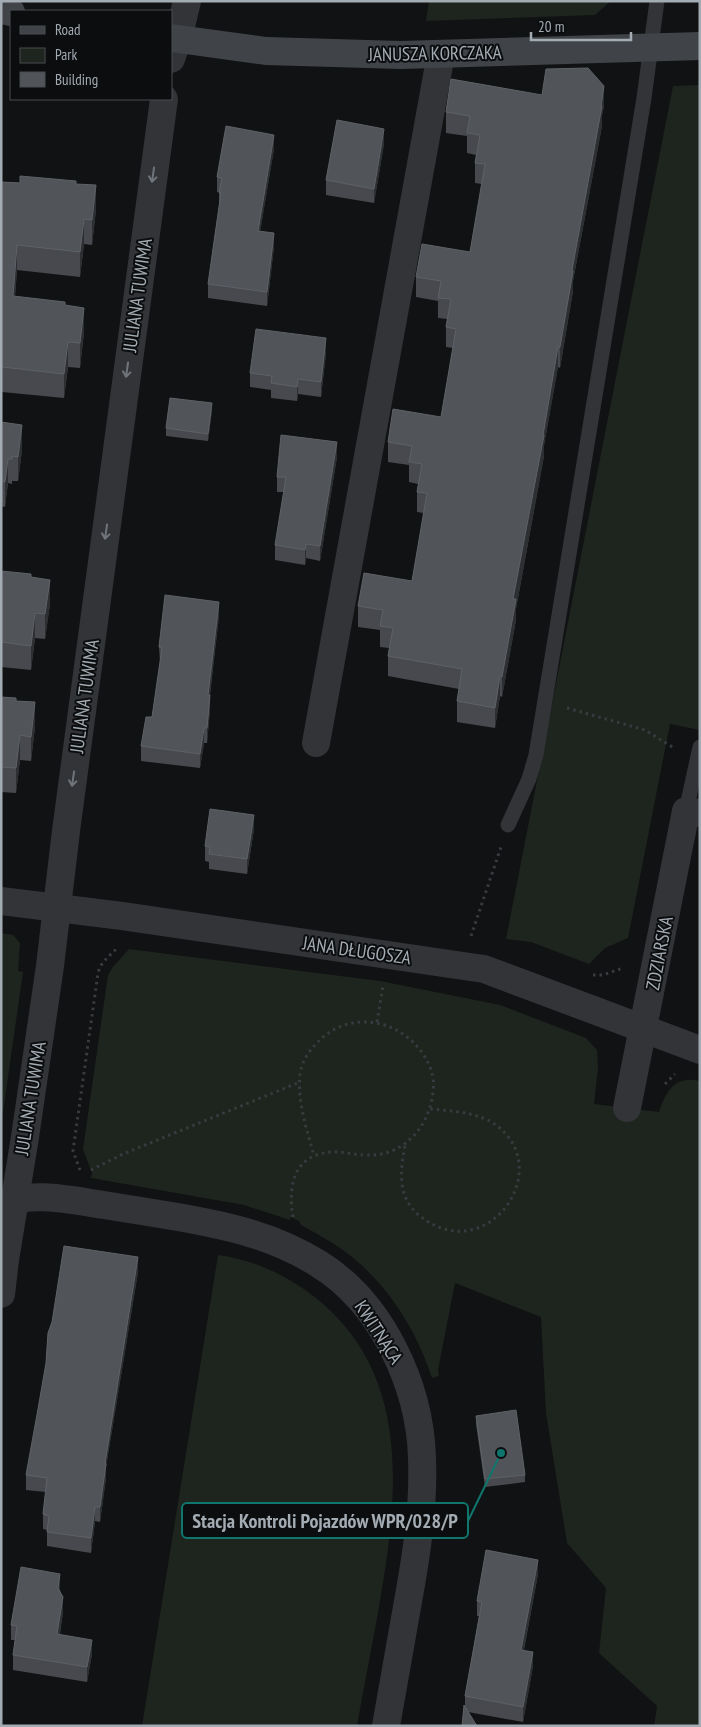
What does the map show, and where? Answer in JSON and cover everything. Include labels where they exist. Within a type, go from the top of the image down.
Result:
[{"type":"street","points":[[174,45],[187,1]]},
{"type":"street","name":"JANUSZA KORCZAKA","points":[[174,45],[276,52],[391,55],[700,46]]},
{"type":"street","points":[[316,743],[441,54]]},
{"type":"street","name":"JULIANA TUWIMA","points":[[1,1294],[8,1201],[36,1061],[164,100]]},
{"type":"street","name":"ZDZIARSKA","points":[[629,1098],[643,1028],[693,812]]},
{"type":"street","name":"JANA DŁUGOSZA","points":[[1,901],[132,917],[484,969],[700,1050]]},
{"type":"street","name":"KWITNĄCA","points":[[8,1201],[44,1197],[78,1201],[224,1225],[258,1235],[300,1253],[337,1276],[353,1292],[379,1325],[401,1363],[408,1383],[419,1431],[423,1468],[422,1506],[413,1574],[386,1726]]},
{"type":"lane","points":[[508,825],[529,779],[536,755],[651,48],[657,1]]},
{"type":"lane","points":[[693,812],[700,747]]},
{"type":"path","points":[[544,702],[645,730],[674,748]]},
{"type":"path","points":[[470,938],[508,825]]},
{"type":"path","points":[[81,1177],[73,1151],[98,973],[103,962],[116,950],[119,942]]},
{"type":"path","points":[[377,1022],[383,986]]},
{"type":"path","points":[[294,1222],[290,1195],[294,1177],[305,1162],[314,1156],[333,1151],[367,1155],[379,1154],[405,1145],[420,1128],[430,1109],[434,1082],[432,1071],[426,1058],[410,1037],[401,1031],[377,1022],[364,1021],[336,1028],[308,1052],[300,1072],[300,1082],[303,1111],[314,1156]]},
{"type":"path","points":[[629,1098],[661,1094],[666,1082],[675,1074],[684,1073]]},
{"type":"path","points":[[81,1172],[92,1170],[131,1151],[300,1082]]},
{"type":"path","points":[[405,1145],[400,1173],[404,1193],[416,1213],[435,1226],[455,1231],[481,1227],[492,1221],[510,1202],[515,1193],[518,1169],[516,1155],[505,1134],[496,1125],[483,1118],[430,1109]]},
{"type":"green space","points":[[429,1],[611,1],[595,15],[426,21]]},
{"type":"green space","points":[[700,85],[700,730],[670,724],[628,938],[605,948],[589,964],[531,942],[506,939],[673,86]]},
{"type":"green space","points":[[1,933],[13,935],[20,943],[18,971],[23,972],[1,1126]]},
{"type":"green space","points":[[129,949],[380,981],[500,1005],[586,1038],[597,1050],[598,1068],[594,1104],[659,1112],[668,1091],[673,1086],[684,1080],[700,1081],[700,1726],[654,1726],[657,1706],[599,1653],[606,1588],[567,1543],[546,1413],[541,1317],[455,1283],[438,1370],[439,1376],[432,1378],[425,1358],[406,1320],[381,1286],[351,1256],[330,1241],[301,1225],[299,1221],[290,1217],[290,1220],[244,1205],[91,1178],[92,1173],[83,1149],[108,975]]},
{"type":"green space","points":[[218,1255],[246,1261],[286,1278],[322,1303],[351,1334],[372,1369],[385,1406],[391,1445],[393,1485],[390,1526],[379,1607],[357,1726],[142,1726]]},
{"type":"building","points":[[588,68],[604,86],[602,106],[513,599],[516,599],[495,708],[457,701],[462,669],[388,656],[393,628],[380,626],[383,610],[358,606],[364,573],[412,581],[427,493],[417,492],[422,464],[409,462],[412,446],[388,442],[393,409],[441,417],[456,329],[446,327],[451,299],[438,298],[441,281],[416,277],[422,244],[470,252],[485,164],[475,163],[480,135],[467,133],[470,116],[446,112],[451,79],[542,95],[546,69]]},
{"type":"building","points":[[337,120],[384,129],[374,189],[326,180]]},
{"type":"building","points":[[226,126],[274,135],[258,231],[274,233],[267,292],[208,284],[221,193],[219,193],[222,178],[217,177]]},
{"type":"building","points":[[20,176],[76,181],[76,184],[96,185],[92,220],[84,219],[80,252],[17,245],[13,296],[65,302],[65,305],[84,308],[80,343],[68,342],[64,374],[2,367],[1,369],[1,182],[20,183]]},
{"type":"building","points":[[256,329],[326,338],[321,382],[298,379],[297,387],[271,383],[272,376],[250,373]]},
{"type":"building","points":[[170,398],[212,403],[208,434],[166,428]]},
{"type":"building","points":[[1,422],[22,425],[18,457],[12,456],[12,459],[8,459],[5,482],[1,481]]},
{"type":"building","points":[[281,435],[337,442],[320,546],[306,544],[305,550],[275,545],[286,477],[277,477]]},
{"type":"building","points":[[1,571],[31,574],[31,577],[50,580],[45,614],[35,613],[31,646],[1,642]]},
{"type":"building","points":[[165,595],[219,602],[208,695],[210,695],[207,728],[204,728],[200,754],[141,746],[146,717],[152,717],[162,648],[159,647]]},
{"type":"building","points":[[1,697],[16,698],[16,701],[35,702],[31,737],[20,735],[16,768],[1,767]]},
{"type":"building","points":[[210,809],[254,815],[247,859],[209,854],[210,847],[205,846]]},
{"type":"building","points":[[64,1246],[138,1257],[105,1463],[100,1507],[95,1507],[91,1538],[47,1532],[49,1516],[43,1514],[47,1478],[26,1475],[46,1363],[48,1333],[52,1322]]},
{"type":"building","points":[[516,1410],[525,1475],[485,1479],[476,1416]]},
{"type":"building","points":[[486,1550],[538,1560],[521,1650],[533,1652],[523,1707],[465,1696],[482,1602],[477,1601]]},
{"type":"building","points":[[21,1567],[60,1574],[58,1588],[63,1597],[57,1634],[92,1640],[87,1667],[13,1655],[17,1626],[11,1625]]},
{"type":"building","points":[[464,1705],[477,1726],[462,1726]]},
{"type":"place","name":"Stacja Kontroli Pojazdów WPR/028/P","points":[[501,1453]]}]
